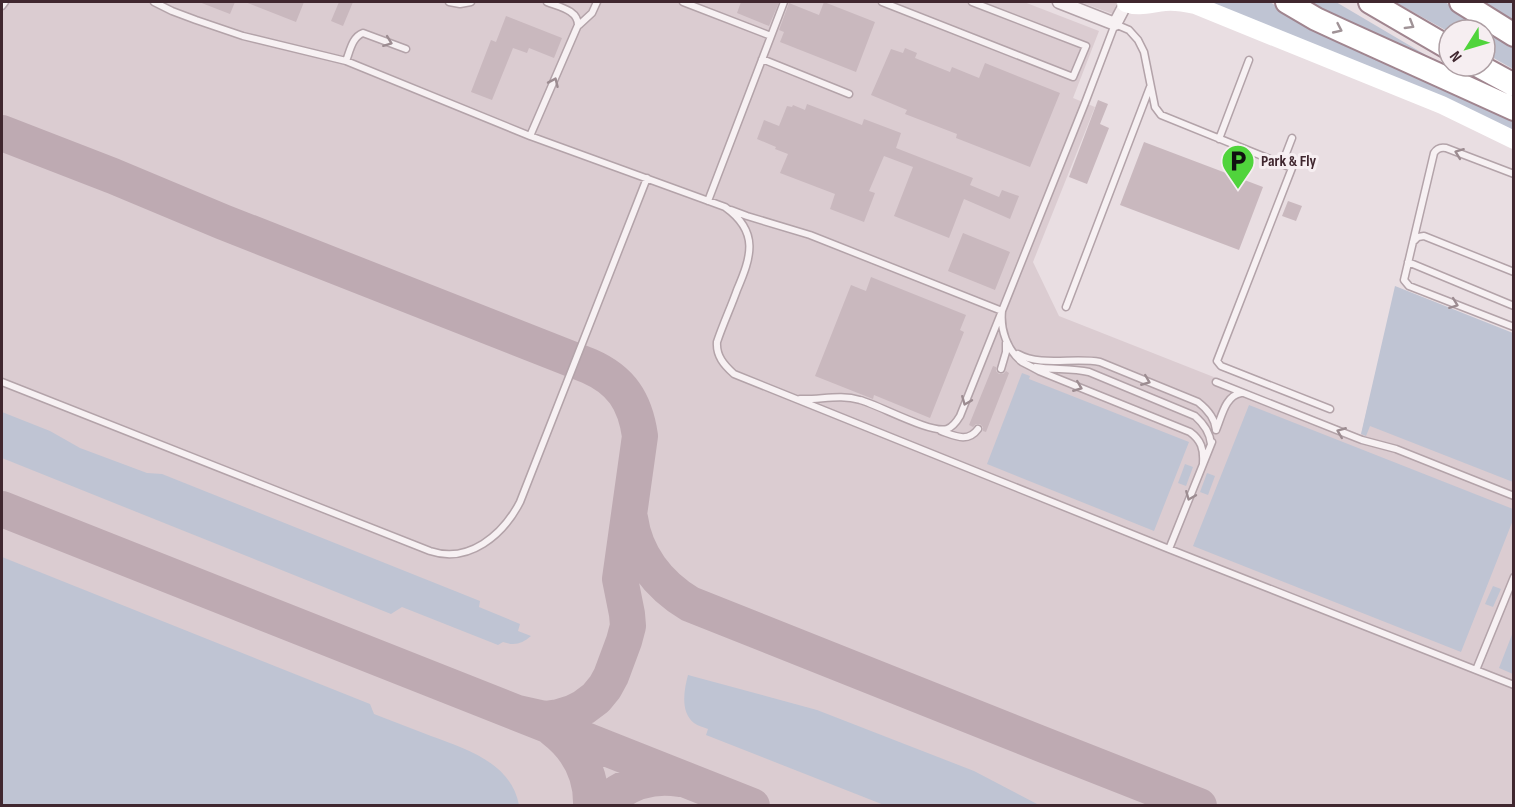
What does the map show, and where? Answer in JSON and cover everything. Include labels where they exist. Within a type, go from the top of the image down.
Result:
[{"type":"highway","points":[[1287,2],[1316,19],[1514,109]]},
{"type":"highway","points":[[1370,2],[1437,41]]},
{"type":"highway","points":[[1461,2],[1514,35]]},
{"type":"highway","points":[[1497,75],[1514,83]]},
{"type":"street","points":[[1059,2],[1115,24],[1126,2],[1141,6],[1167,2],[1196,5],[1442,105],[1514,140]]},
{"type":"lane","points":[[2,6],[5,2]]},
{"type":"lane","points":[[155,2],[196,20],[243,36],[346,61],[530,136],[747,216],[810,235],[1002,311]]},
{"type":"lane","points":[[449,2],[460,4],[471,2]]},
{"type":"lane","points":[[530,136],[579,21],[575,14],[547,2]]},
{"type":"lane","points":[[578,25],[592,13],[597,2]]},
{"type":"lane","points":[[683,2],[771,36]]},
{"type":"lane","points":[[708,201],[784,2]]},
{"type":"lane","points":[[882,2],[1073,77],[1086,46],[972,2]]},
{"type":"lane","points":[[934,429],[947,429],[956,422],[1115,24],[1129,30],[1138,40],[1144,52],[1155,107],[1161,115],[1292,168],[1217,361],[1221,366],[1330,409]]},
{"type":"lane","points":[[346,61],[354,39],[363,33],[406,49]]},
{"type":"lane","points":[[762,59],[849,94]]},
{"type":"lane","points":[[1219,139],[1249,60]]},
{"type":"lane","points":[[1066,307],[1150,83]]},
{"type":"lane","points":[[1282,164],[1292,138]]},
{"type":"lane","points":[[1514,174],[1446,148],[1437,149],[1434,153],[1404,278],[1409,286],[1514,327]]},
{"type":"lane","points":[[2,382],[430,551],[446,555],[464,552],[482,545],[499,532],[520,502],[647,178]]},
{"type":"lane","points":[[725,207],[745,228],[750,246],[748,264],[717,345],[719,356],[739,377],[1514,685]]},
{"type":"lane","points":[[1413,242],[1418,237],[1424,236],[1514,272]]},
{"type":"lane","points":[[1408,262],[1514,306]]},
{"type":"lane","points":[[1001,369],[1008,350],[1001,324],[1002,311]]},
{"type":"lane","points":[[1008,350],[1023,363],[1039,371],[1190,432],[1196,436],[1202,448],[1203,463]]},
{"type":"lane","points":[[1008,350],[1036,360],[1091,360],[1110,367],[1198,402],[1213,418],[1216,430]]},
{"type":"lane","points":[[1023,363],[1038,367],[1089,372],[1195,416],[1206,426],[1211,444]]},
{"type":"lane","points":[[1216,382],[1362,440],[1396,449],[1514,496]]},
{"type":"lane","points":[[1169,549],[1229,399],[1238,393],[1245,394]]},
{"type":"lane","points":[[793,399],[837,397],[861,400],[958,438],[964,438],[978,429]]},
{"type":"lane","points":[[1476,670],[1514,577]]},
{"type":"shaded area","points":[[2,2],[1024,2],[1099,31],[1073,98],[1095,107],[1033,262],[1059,316],[1361,435],[1396,287],[1513,334],[1513,805],[2,806]]},
{"type":"shaded area","points":[[1080,2],[1117,2],[1113,14]]},
{"type":"shaded area","points":[[1204,2],[1270,2],[1380,61],[1513,121],[1513,131]]},
{"type":"shaded area","points":[[1299,2],[1336,2],[1437,62]]},
{"type":"shaded area","points":[[1395,2],[1445,2],[1469,18],[1437,18],[1437,25]]},
{"type":"shaded area","points":[[1474,2],[1513,3],[1513,27]]},
{"type":"shaded area","points":[[1497,36],[1513,47],[1513,69],[1497,60]]},
{"type":"shaded area","points":[[1395,286],[1513,333],[1513,482],[1370,426],[1366,436],[1361,434]]},
{"type":"shaded area","points":[[1022,373],[1030,376],[1029,379],[1189,442],[1154,531],[987,464]]},
{"type":"shaded area","points":[[1249,405],[1513,509],[1513,520],[1461,652],[1193,546]]},
{"type":"shaded area","points":[[2,412],[50,431],[80,448],[147,473],[162,474],[480,601],[479,607],[520,624],[518,631],[531,636],[518,644],[503,642],[498,645],[402,607],[391,614],[2,458]]},
{"type":"shaded area","points":[[1185,464],[1193,467],[1186,486],[1178,483]]},
{"type":"shaded area","points":[[1207,473],[1215,476],[1208,495],[1200,492]]},
{"type":"shaded area","points":[[2,557],[370,704],[374,714],[473,752],[497,768],[507,778],[519,805],[2,805]]},
{"type":"shaded area","points":[[1493,586],[1501,589],[1493,607],[1485,604]]},
{"type":"shaded area","points":[[1513,632],[1513,674],[1499,668]]},
{"type":"shaded area","points":[[688,675],[817,710],[974,771],[1039,805],[884,805],[706,735],[708,729],[694,723],[685,707],[684,694]]},
{"type":"building","points":[[199,2],[235,2],[230,14]]},
{"type":"building","points":[[245,2],[304,2],[296,22]]},
{"type":"building","points":[[339,2],[353,2],[343,26],[331,21]]},
{"type":"building","points":[[741,2],[779,2],[769,26],[737,13]]},
{"type":"building","points":[[824,2],[875,22],[856,72],[780,42],[784,32],[779,30],[789,3],[819,15]]},
{"type":"building","points":[[506,16],[562,38],[554,58],[529,48],[527,53],[513,48],[492,100],[471,92],[491,40],[496,42]]},
{"type":"building","points":[[905,48],[917,53],[915,58],[950,72],[952,67],[979,78],[985,63],[1060,93],[1030,167],[956,138],[957,134],[905,114],[907,110],[871,95],[891,49],[903,53]]},
{"type":"building","points":[[1098,100],[1108,104],[1100,124],[1109,128],[1087,184],[1069,177]]},
{"type":"building","points":[[807,104],[862,125],[864,119],[901,133],[896,148],[973,178],[970,185],[999,197],[1002,190],[1019,196],[1010,219],[964,199],[949,238],[894,216],[913,167],[884,156],[869,191],[875,193],[864,222],[830,209],[835,194],[780,173],[788,154],[757,139],[764,120],[779,126],[787,106],[792,107],[793,105],[805,110]]},
{"type":"building","points":[[1144,142],[1263,187],[1239,250],[1120,205]]},
{"type":"building","points":[[1288,201],[1302,206],[1296,221],[1282,216]]},
{"type":"building","points":[[963,233],[1010,252],[995,290],[948,271]]},
{"type":"building","points":[[871,277],[966,315],[960,330],[964,332],[930,418],[874,395],[873,399],[815,376],[851,285],[866,291]]},
{"type":"building","points":[[993,366],[999,374],[1006,371],[1009,373],[986,432],[980,424],[973,427],[969,425]]},
{"type":"taxiway","points":[[2,133],[589,366],[618,385],[630,402],[640,436],[620,579],[628,626],[624,641],[605,687],[584,707],[572,713],[545,719],[518,713]]},
{"type":"taxiway","points":[[2,509],[752,806]]},
{"type":"taxiway","points":[[630,518],[637,544],[650,568],[668,588],[690,604],[1199,806]]},
{"type":"taxiway","points":[[553,729],[570,745],[582,763],[589,783],[591,806]]},
{"type":"taxiway","points":[[602,806],[610,798],[638,782],[658,778],[680,779]]},
{"type":"place","name":"Park & Fly","points":[[1238,190]]}]
